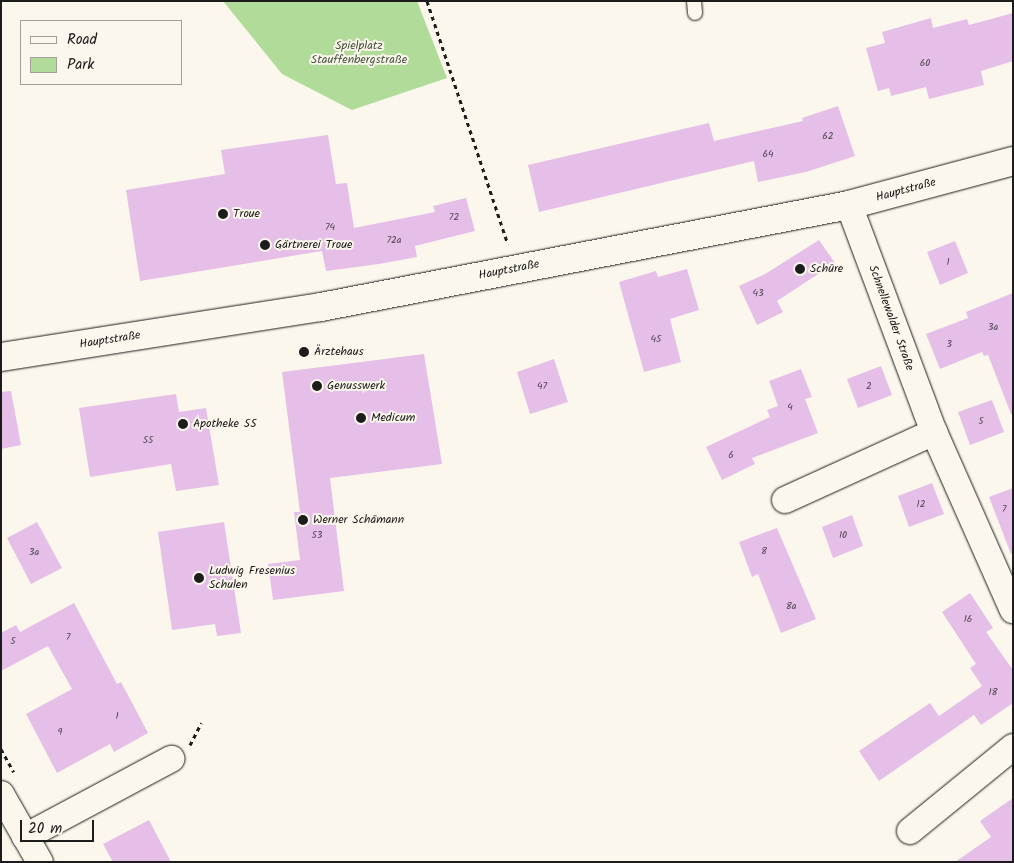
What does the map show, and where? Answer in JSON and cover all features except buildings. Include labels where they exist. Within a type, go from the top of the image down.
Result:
[{"type":"main road","name":"Hauptstraße","points":[[1,357],[321,307],[849,205],[1013,161]]},
{"type":"street","name":"Schnellewalder Straße","points":[[849,205],[934,432],[1013,610]]},
{"type":"street","points":[[785,500],[934,432]]},
{"type":"street","points":[[910,831],[1013,746]]},
{"type":"street","points":[[26,837],[172,759]]},
{"type":"street","points":[[1,794],[40,862]]},
{"type":"path","points":[[427,1],[516,269]]},
{"type":"green space","name":"Spielplatz Stauffenbergstraße","points":[[223,1],[417,1],[447,78],[352,110],[282,74]]},
{"type":"place","name":"Troue","points":[[223,214]]},
{"type":"place","name":"Gärtnerei Troue","points":[[265,245]]},
{"type":"place","name":"Schüre","points":[[800,269]]},
{"type":"place","name":"Ärztehaus","points":[[304,352]]},
{"type":"place","name":"Genusswerk","points":[[317,386]]},
{"type":"place","name":"Medicum","points":[[361,418]]},
{"type":"place","name":"Apotheke 55","points":[[183,424]]},
{"type":"place","name":"Werner Schämann","points":[[303,520]]},
{"type":"place","name":"Ludwig Fresenius Schulen","points":[[199,578]]}]
